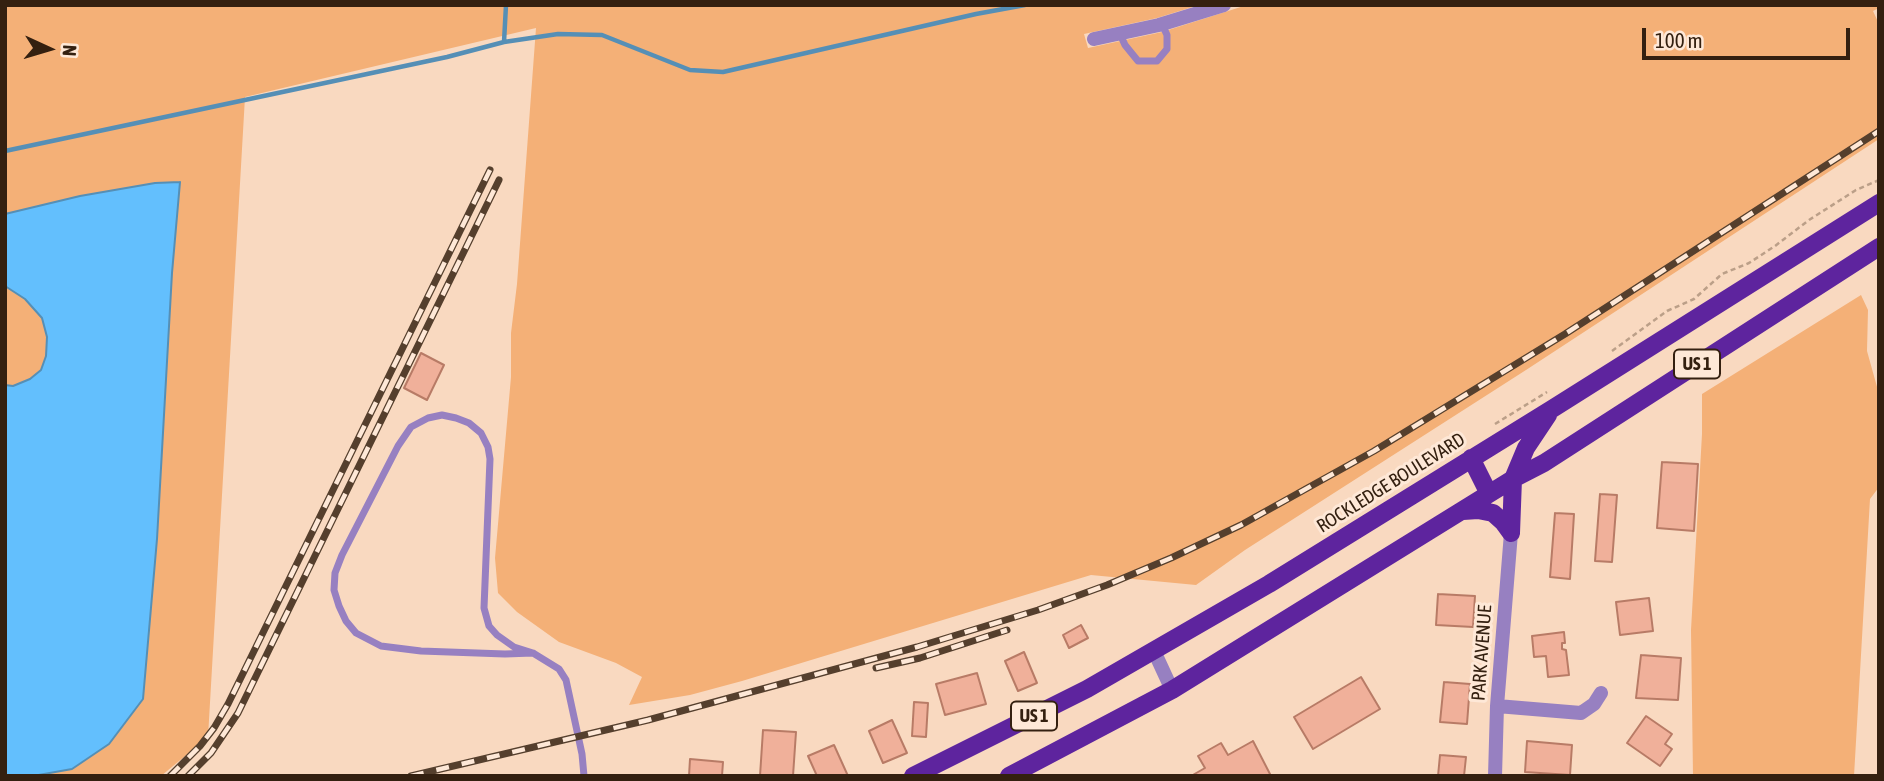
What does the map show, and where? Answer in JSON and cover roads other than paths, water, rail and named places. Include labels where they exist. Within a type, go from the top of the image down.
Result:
[{"type":"main road","name":"ROCKLEDGE BOULEVARD","points":[[913,776],[1087,689],[1269,584],[1879,203]]},
{"type":"main road","name":"US 1","points":[[1009,776],[1172,690],[1513,479],[1544,463],[1879,247]]},
{"type":"main road","points":[[1511,533],[1513,479],[1525,448],[1552,409]]},
{"type":"main road","points":[[1471,458],[1489,494]]},
{"type":"main road","points":[[1460,512],[1478,510],[1493,513],[1511,533]]},
{"type":"street","points":[[1094,39],[1162,24],[1224,5]]},
{"type":"street","name":"PARK AVENUE","points":[[1495,776],[1497,706],[1511,533]]},
{"type":"street","points":[[1154,651],[1172,690]]},
{"type":"street","points":[[1497,706],[1581,713],[1594,704],[1601,693]]},
{"type":"lane","points":[[1120,34],[1138,61],[1157,61],[1167,48],[1167,35],[1162,24]]},
{"type":"lane","points":[[533,653],[421,651],[381,646],[356,633],[339,606],[334,590],[335,573],[342,555],[398,446],[411,427],[428,418],[442,415],[469,423],[481,433],[488,447],[490,460],[484,608],[489,625],[496,635],[514,647],[533,653],[559,669],[566,680],[581,745],[584,776]]},
{"type":"water","points":[[180,182],[172,273],[157,539],[143,699],[109,744],[72,769],[33,776],[5,776],[5,385],[13,386],[30,379],[41,370],[46,356],[47,337],[42,318],[25,299],[5,286],[5,214],[80,196],[155,183]]},
{"type":"waterway","points":[[504,42],[506,5]]},
{"type":"waterway","points":[[5,151],[447,57],[504,42],[558,34],[602,35],[690,70],[723,72],[1025,5]]},
{"type":"railway","points":[[411,776],[648,720],[917,647],[1038,610],[1171,558],[1241,525],[1374,451],[1565,334],[1879,131]]},
{"type":"railway","points":[[170,776],[200,746],[228,704],[490,170]]},
{"type":"railway","points":[[188,776],[211,753],[238,713],[499,180]]},
{"type":"railway","points":[[876,668],[920,658],[1007,630]]}]
